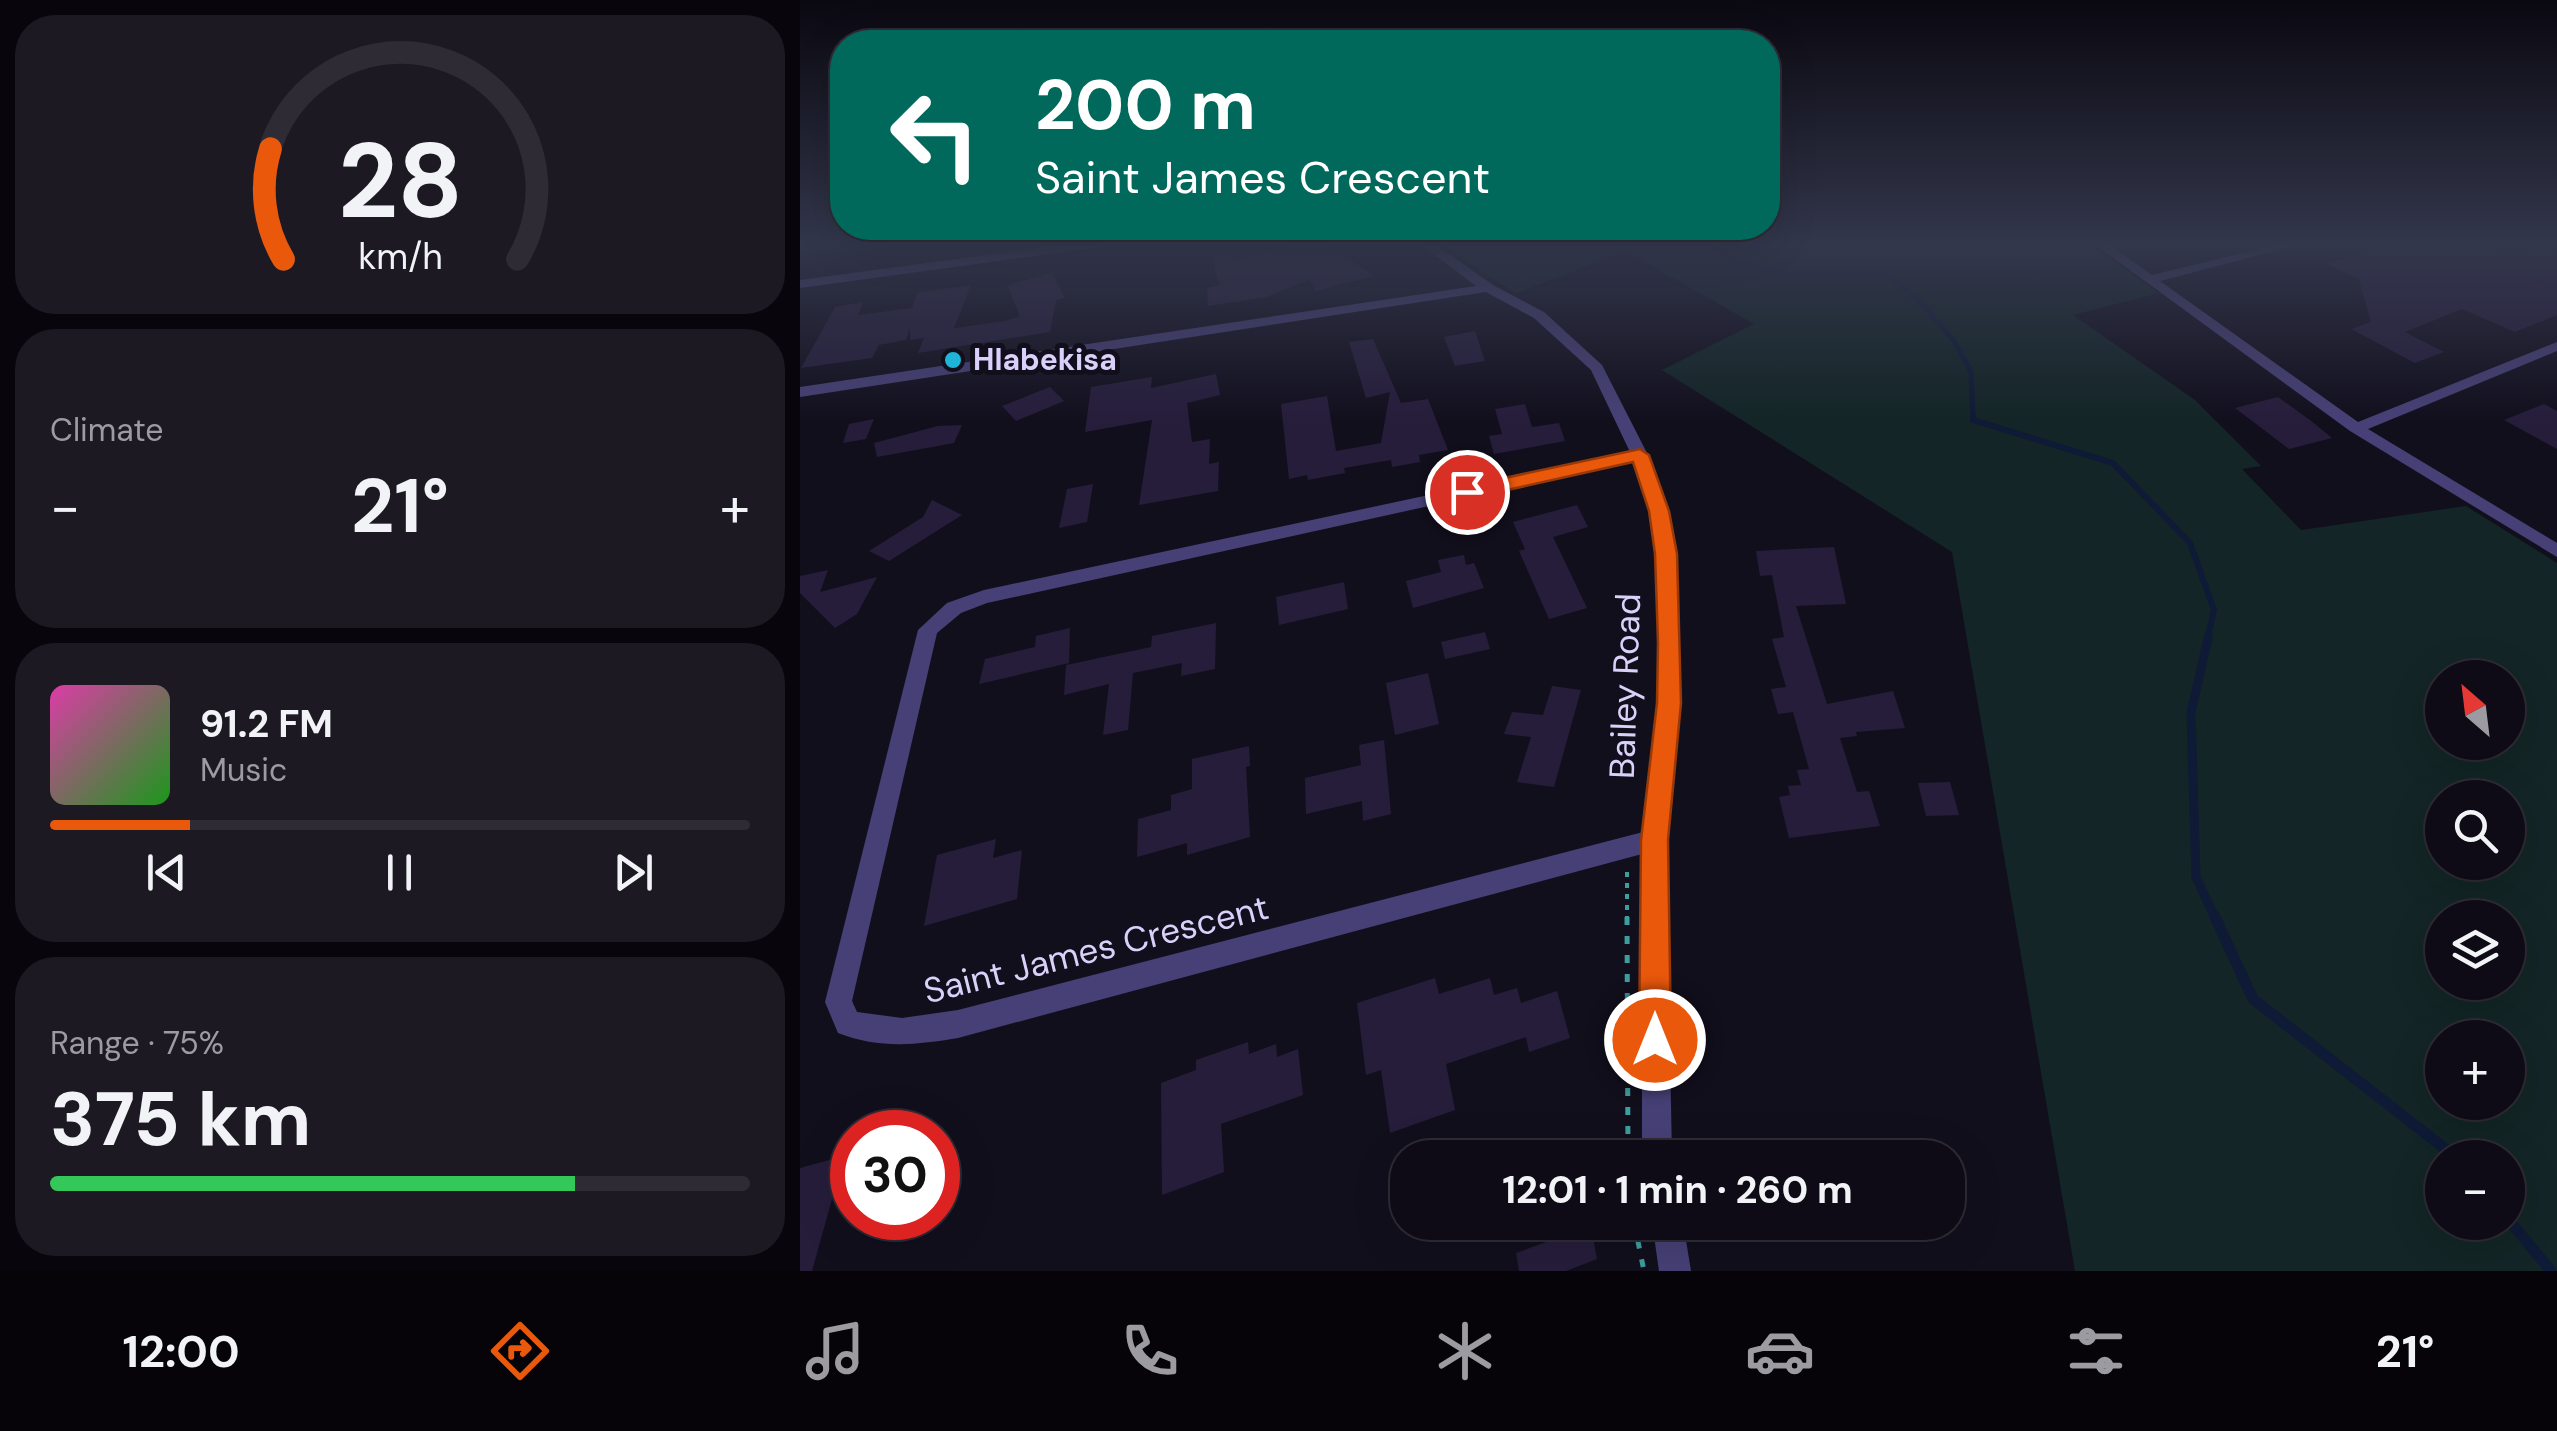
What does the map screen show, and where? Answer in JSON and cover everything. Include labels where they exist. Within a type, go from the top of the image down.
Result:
[{"type":"street","points":[[800,392],[1393,302]]},
{"type":"street","name":"Bailey Road","points":[[1515,302],[1539,315],[1597,368],[1640,455],[1659,511],[1666,554],[1669,703],[1654,840],[1657,1140]]},
{"type":"street","points":[[2182,302],[2356,428],[2557,552]]},
{"type":"street","points":[[2356,428],[2557,346]]},
{"type":"street","name":"Saint James Crescent","points":[[1640,455],[984,596],[944,614],[928,630],[838,1002],[848,1023],[889,1034],[958,1024],[1654,840]]},
{"type":"street","points":[[1670,1240],[1675,1271]]},
{"type":"path","points":[[1626,847],[1628,1140]]},
{"type":"path","points":[[1638,1240],[1644,1271]]},
{"type":"shaded area","points":[[1716,302],[2123,302],[2073,315],[2195,400],[2261,466],[2242,469],[2301,530],[2466,506],[2557,563],[2557,1271],[2075,1271],[1952,552],[1662,370],[1754,324]]},
{"type":"building","points":[[863,302],[858,315],[912,308],[914,302],[964,302],[954,328],[1020,316],[1014,302],[1056,302],[1050,332],[918,353],[924,338],[910,340],[910,328],[906,340],[879,345],[872,358],[801,368],[835,307]]},
{"type":"building","points":[[2366,302],[2557,302],[2557,315],[2515,332],[2462,309],[2405,332],[2444,352],[2415,363],[2351,329],[2371,322]]},
{"type":"building","points":[[1475,331],[1485,361],[1455,366],[1444,337]]},
{"type":"building","points":[[1373,339],[1401,403],[1428,399],[1448,450],[1419,455],[1420,462],[1392,467],[1391,460],[1344,468],[1345,473],[1308,480],[1307,475],[1289,479],[1281,404],[1327,396],[1336,451],[1381,443],[1390,392],[1366,398],[1349,342]]},
{"type":"building","points":[[1216,374],[1220,395],[1187,403],[1192,442],[1210,439],[1209,464],[1219,462],[1218,491],[1139,505],[1152,420],[1085,432],[1091,387],[1152,377],[1151,388]]},
{"type":"building","points":[[1050,387],[1064,401],[1016,421],[1002,406]]},
{"type":"building","points":[[2278,397],[2332,438],[2289,449],[2235,408]]},
{"type":"building","points":[[1525,404],[1532,427],[1559,423],[1565,441],[1494,454],[1489,436],[1502,434],[1495,409]]},
{"type":"building","points":[[2544,404],[2557,411],[2557,449],[2504,420]]},
{"type":"building","points":[[874,419],[866,439],[843,443],[849,424]]},
{"type":"building","points":[[962,425],[954,443],[877,457],[874,443],[938,426]]},
{"type":"building","points":[[1093,484],[1087,522],[1059,528],[1067,489]]},
{"type":"building","points":[[932,500],[962,515],[889,561],[869,551],[923,517]]},
{"type":"building","points":[[1577,505],[1588,527],[1553,537],[1587,608],[1549,619],[1519,551],[1525,549],[1513,522]]},
{"type":"building","points":[[1834,547],[1846,604],[1796,606],[1827,704],[1893,691],[1905,728],[1856,732],[1857,736],[1840,738],[1857,792],[1869,791],[1880,826],[1789,838],[1779,797],[1790,795],[1788,786],[1801,785],[1797,770],[1809,769],[1793,712],[1778,714],[1771,689],[1786,687],[1772,639],[1784,637],[1772,575],[1760,576],[1756,551]]},
{"type":"building","points":[[1464,555],[1466,565],[1474,563],[1484,588],[1413,608],[1406,581],[1441,572],[1438,560]]},
{"type":"building","points":[[828,570],[820,592],[877,577],[857,614],[835,628],[800,593],[800,576]]},
{"type":"building","points":[[1344,582],[1348,609],[1279,625],[1276,597]]},
{"type":"building","points":[[1216,623],[1215,669],[1181,676],[1182,663],[1133,673],[1128,730],[1103,735],[1109,684],[1064,695],[1066,665],[1151,647],[1152,636]]},
{"type":"building","points":[[1070,628],[1069,663],[979,684],[985,659],[1035,647],[1036,636]]},
{"type":"building","points":[[1485,632],[1490,649],[1445,659],[1441,642]]},
{"type":"building","points":[[1428,673],[1439,724],[1395,735],[1386,683]]},
{"type":"building","points":[[1552,686],[1581,690],[1554,787],[1517,782],[1531,737],[1504,734],[1512,712],[1543,715]]},
{"type":"building","points":[[1384,740],[1391,814],[1363,821],[1362,801],[1306,814],[1305,778],[1361,765],[1359,745]]},
{"type":"building","points":[[1249,746],[1250,766],[1246,767],[1250,837],[1187,855],[1187,843],[1137,857],[1138,819],[1171,810],[1171,795],[1192,789],[1192,759]]},
{"type":"building","points":[[1950,782],[1959,815],[1926,816],[1918,783]]},
{"type":"building","points":[[996,839],[993,858],[1022,850],[1017,899],[924,926],[937,855]]},
{"type":"building","points":[[1435,978],[1439,994],[1490,978],[1494,995],[1517,988],[1521,1003],[1557,991],[1570,1038],[1529,1052],[1526,1037],[1446,1064],[1455,1110],[1390,1133],[1381,1070],[1366,1075],[1357,1003]]},
{"type":"building","points":[[1248,1042],[1249,1054],[1276,1044],[1277,1057],[1298,1049],[1303,1095],[1221,1124],[1224,1172],[1162,1195],[1161,1083],[1196,1070],[1196,1060]]},
{"type":"building","points":[[830,1160],[830,1206],[812,1271],[800,1271],[800,1168]]},
{"type":"building","points":[[1552,1240],[1594,1240],[1597,1259],[1566,1271],[1519,1271],[1516,1253]]},
{"type":"waterway","points":[[1921,302],[1954,341],[1971,372],[1973,419]]},
{"type":"waterway","points":[[1973,419],[2113,463],[2190,543],[2214,610],[2207,640]]},
{"type":"waterway","points":[[2208,638],[2191,713],[2196,877],[2216,920]]},
{"type":"waterway","points":[[2215,917],[2253,999],[2434,1140]]},
{"type":"waterway","points":[[2525,1240],[2551,1271]]},
{"type":"place","name":"Hlabekisa","points":[[953,360]]},
{"type":"route","points":[[1467,492],[1640,455],[1659,511],[1666,554],[1669,643],[1669,703],[1654,840],[1655,1040]]}]
